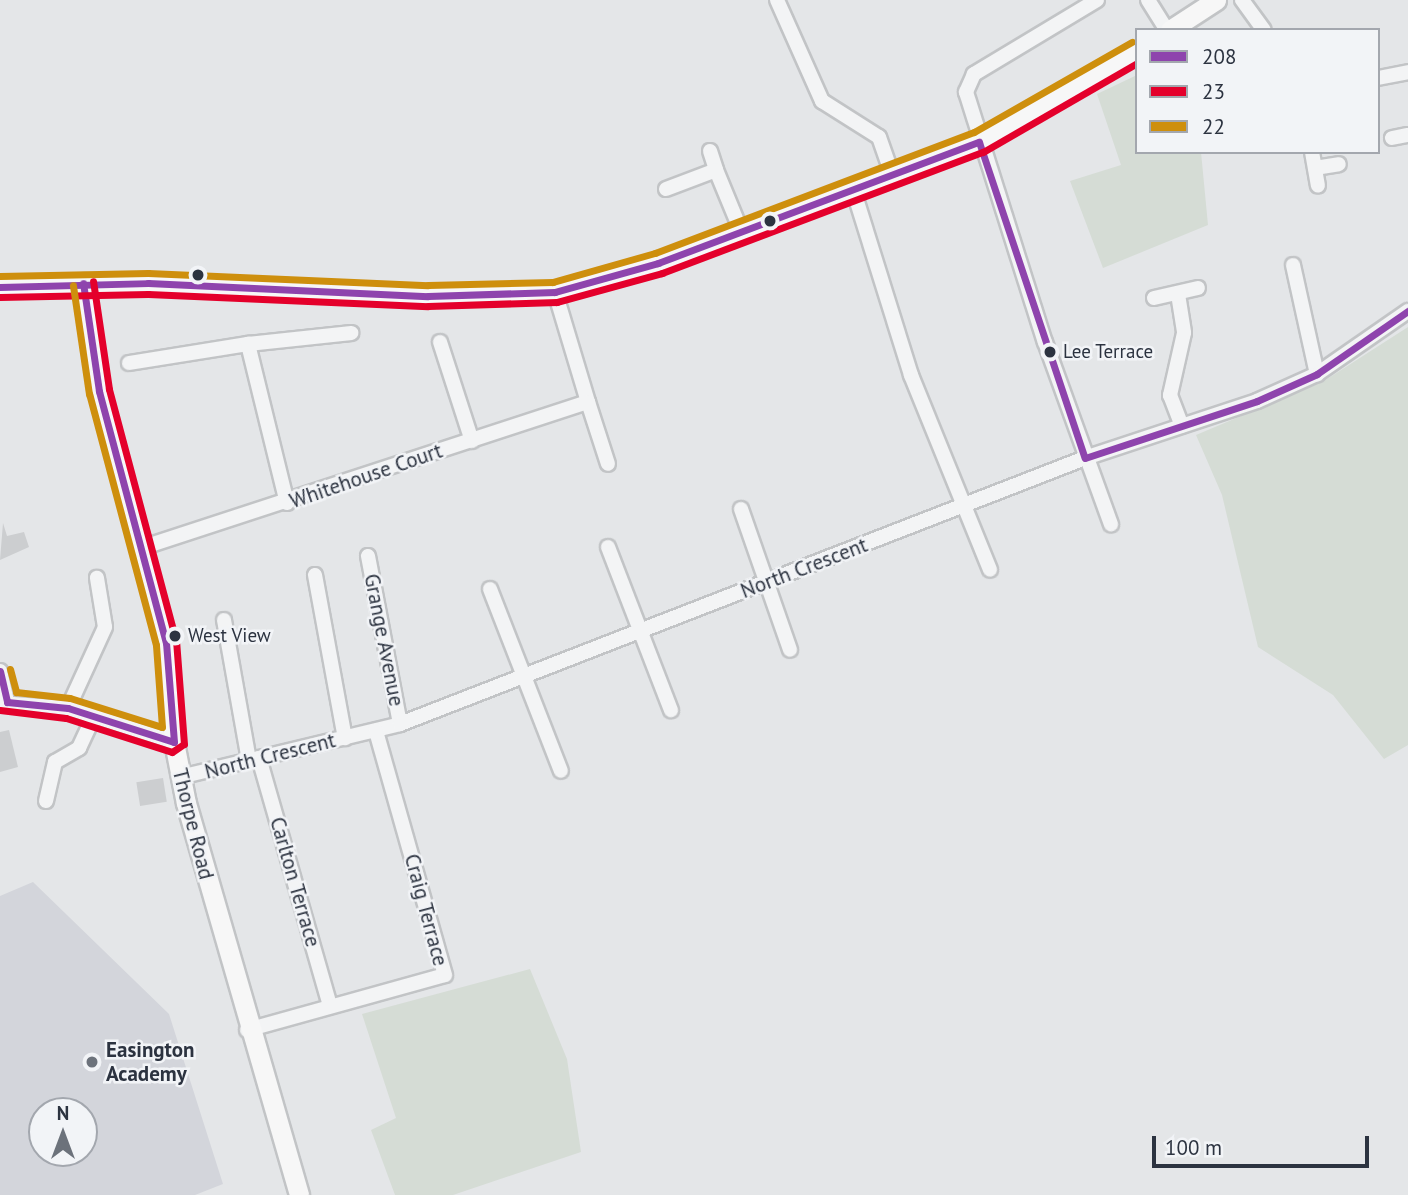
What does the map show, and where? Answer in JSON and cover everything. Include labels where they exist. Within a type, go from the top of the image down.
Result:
[{"type":"main road","points":[[1172,28],[1216,0]]},
{"type":"main road","points":[[0,287],[83,283],[428,296],[555,292],[742,233],[979,142],[1135,52]]},
{"type":"main road","name":"Thorpe Road","points":[[83,283],[99,391],[144,547],[166,643],[174,742],[180,777],[247,1030],[299,1195]]},
{"type":"street","points":[[777,0],[822,101],[879,137],[893,177]]},
{"type":"street","points":[[1097,0],[974,74],[966,92],[979,142],[1085,458],[1111,524]]},
{"type":"street","points":[[1148,0],[1168,28]]},
{"type":"street","points":[[1242,0],[1263,28]]},
{"type":"street","points":[[1380,78],[1408,72]]},
{"type":"street","points":[[1392,138],[1408,135]]},
{"type":"street","points":[[710,151],[742,233]]},
{"type":"street","points":[[1312,154],[1318,185]]},
{"type":"street","points":[[1315,168],[1339,164]]},
{"type":"street","points":[[666,189],[716,170]]},
{"type":"street","points":[[854,192],[911,375],[961,507],[990,570]]},
{"type":"street","points":[[1293,265],[1317,374]]},
{"type":"street","points":[[1154,298],[1198,288]]},
{"type":"street","points":[[555,292],[608,464]]},
{"type":"street","points":[[1178,294],[1184,333],[1170,396],[1182,426]]},
{"type":"street","name":"North Crescent","points":[[180,777],[400,724],[1085,458],[1182,426],[1317,374],[1408,311]]},
{"type":"street","points":[[129,363],[248,344],[351,333]]},
{"type":"street","points":[[440,342],[472,441]]},
{"type":"street","points":[[248,344],[286,503]]},
{"type":"street","name":"Whitehouse Court","points":[[144,547],[286,503],[588,402]]},
{"type":"street","points":[[741,509],[790,650]]},
{"type":"street","points":[[608,547],[671,710]]},
{"type":"street","name":"Grange Avenue","points":[[368,556],[400,724]]},
{"type":"street","points":[[314,575],[345,738]]},
{"type":"street","points":[[68,708],[106,627],[97,578]]},
{"type":"street","points":[[490,589],[561,771]]},
{"type":"street","name":"Carlton Terrace","points":[[224,620],[254,759],[330,1006]]},
{"type":"street","points":[[0,671],[4,702],[68,708],[174,742]]},
{"type":"street","points":[[46,801],[55,762],[79,748],[94,716]]},
{"type":"street","name":"Craig Terrace","points":[[247,1030],[445,975],[376,731]]},
{"type":"shaded area","points":[[1135,76],[1135,154],[1201,154],[1208,225],[1103,268],[1070,181],[1121,165],[1097,94]]},
{"type":"shaded area","points":[[1408,327],[1408,745],[1384,759],[1333,695],[1258,647],[1222,495],[1196,435],[1324,381]]},
{"type":"shaded area","name":"Easington Academy","points":[[33,882],[169,1014],[223,1184],[195,1195],[0,1195],[0,896]]},
{"type":"shaded area","points":[[530,969],[567,1059],[581,1152],[453,1195],[395,1195],[371,1130],[396,1118],[362,1014]]},
{"type":"building","points":[[3,523],[7,536],[24,532],[29,547],[0,560]]},
{"type":"building","points":[[9,730],[18,767],[0,772],[0,732]]},
{"type":"building","points":[[163,778],[167,802],[140,806],[136,782]]},
{"type":"transit line","name":"22","points":[[0,276],[148,273],[428,285],[553,282],[655,253],[974,132],[1132,42]]},
{"type":"transit line","name":"23","points":[[0,297],[148,294],[428,306],[557,302],[662,273],[983,152],[1135,64]]},
{"type":"transit line","name":"208","points":[[0,287],[148,283],[428,296],[555,292],[658,263],[979,142],[1085,458],[1257,401],[1317,374],[1408,311]]},
{"type":"transit line","name":"23","points":[[0,710],[66,718],[172,752],[184,744],[176,641],[109,389],[93,281]]},
{"type":"transit line","name":"208","points":[[0,671],[7,702],[68,708],[174,742],[166,643],[99,391],[83,283]]},
{"type":"transit line","name":"22","points":[[10,669],[16,692],[70,698],[162,727],[156,645],[89,394],[73,285]]},
{"type":"place","name":"Lee Terrace","points":[[1050,352]]},
{"type":"place","name":"West View","points":[[175,636]]},
{"type":"place","name":"Easington Academy","points":[[92,1062]]}]
